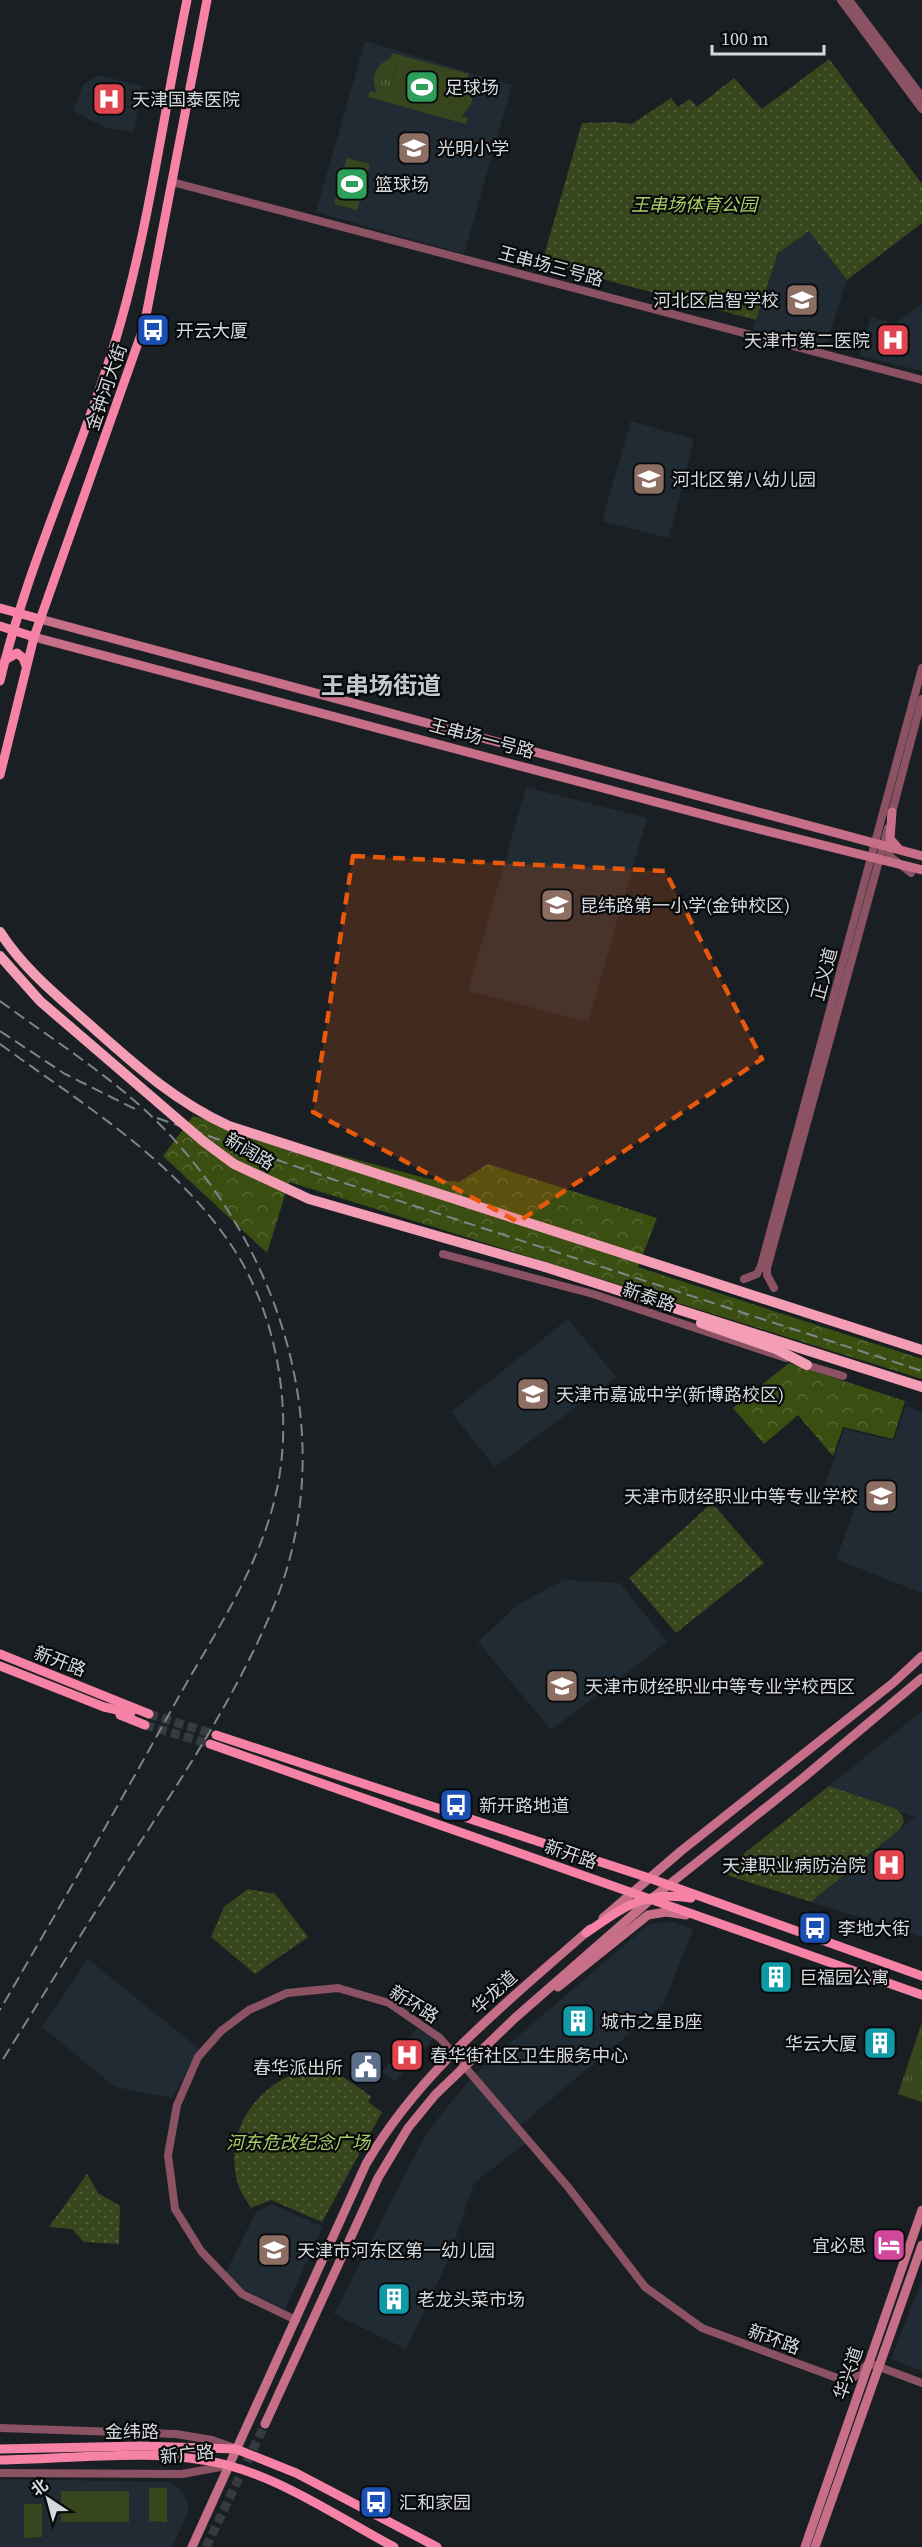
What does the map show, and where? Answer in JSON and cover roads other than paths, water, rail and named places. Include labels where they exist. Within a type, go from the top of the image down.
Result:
[{"type":"highway","name":"新阔路","points":[[0,932],[15,954],[47,987],[179,1100],[229,1126],[922,1350]]},
{"type":"highway","name":"新阔路","points":[[0,956],[40,1001],[203,1141],[234,1164],[309,1199],[661,1303]]},
{"type":"highway","points":[[661,1303],[699,1322],[776,1349],[807,1365]]},
{"type":"highway","points":[[661,1303],[922,1387]]},
{"type":"main road","name":"金钟河大街","points":[[0,681],[18,613],[104,373],[132,284],[187,0]]},
{"type":"main road","name":"金钟河大街","points":[[0,775],[34,637],[144,326],[207,0]]},
{"type":"main road","points":[[0,608],[40,619]]},
{"type":"main road","name":"王串场一号路","points":[[40,619],[918,857]]},
{"type":"main road","points":[[0,626],[34,637]]},
{"type":"main road","name":"王串场一号路","points":[[34,637],[730,822],[922,870]]},
{"type":"main road","points":[[5,660],[14,654],[19,654],[26,666]]},
{"type":"main road","points":[[887,812],[892,843],[918,857]]},
{"type":"main road","name":"新开路","points":[[0,1652],[18,1663],[109,1697],[148,1717],[104,1707],[0,1668]]},
{"type":"main road","name":"华龙道","points":[[192,2547],[376,2147],[419,2087],[453,2052],[632,1892],[893,1683],[922,1656]]},
{"type":"main road","points":[[0,1660],[18,1663]]},
{"type":"main road","points":[[265,2424],[387,2163],[418,2116],[464,2064],[651,1897],[803,1778],[922,1678]]},
{"type":"main road","name":"新开路","points":[[216,1735],[649,1878],[922,1976]]},
{"type":"main road","name":"新开路","points":[[210,1744],[651,1897],[699,1917],[921,1995]]},
{"type":"main road","points":[[586,1933],[624,1907],[651,1897],[711,1900]]},
{"type":"main road","points":[[540,1996],[570,1979],[648,1915],[666,1912],[699,1917]]},
{"type":"main road","name":"华兴道","points":[[815,2547],[922,2210]]},
{"type":"main road","name":"华兴道","points":[[806,2547],[873,2365],[922,2245]]},
{"type":"main road","name":"金纬路","points":[[1,2455],[142,2446],[236,2449],[261,2457],[436,2547]]},
{"type":"main road","name":"金纬路","points":[[1,2455],[192,2459],[229,2466]]},
{"type":"main road","name":"新广路","points":[[229,2466],[280,2486],[394,2547]]},
{"type":"main road","points":[[799,2547],[818,2510]]},
{"type":"street","points":[[841,0],[922,110]]},
{"type":"street","points":[[849,0],[922,98]]},
{"type":"street","name":"王串场三号路","points":[[172,182],[922,380]]},
{"type":"street","name":"正义道","points":[[879,845],[922,668]]},
{"type":"street","name":"正义道","points":[[744,1279],[757,1274],[761,1266],[875,857],[922,699]]},
{"type":"street","points":[[887,812],[879,845],[911,873]]},
{"type":"street","name":"正义道","points":[[774,1288],[767,1275],[767,1268],[875,857]]},
{"type":"street","name":"新泰路","points":[[443,1254],[511,1270],[632,1306],[843,1376]]},
{"type":"street","name":"新环路","points":[[296,2320],[242,2294],[201,2251],[175,2209],[168,2155],[177,2105],[198,2058],[221,2031],[249,2010],[287,1993],[338,1988],[389,2003],[440,2038],[568,2187],[645,2288],[702,2328],[840,2379],[853,2378],[873,2365]]},
{"type":"street","points":[[873,2365],[922,2383]]},
{"type":"street","name":"新广路","points":[[0,2428],[176,2434],[212,2440],[236,2449]]},
{"type":"street","name":"新广路","points":[[0,2473],[182,2474],[229,2466]]},
{"type":"tunnel","points":[[149,1714],[216,1735]]},
{"type":"tunnel","points":[[145,1725],[210,1744]]},
{"type":"tunnel","points":[[206,2547],[265,2424]]},
{"type":"railway","points":[[0,1001],[88,1064],[150,1115],[169,1134],[210,1184],[244,1238],[271,1296],[290,1357],[301,1419],[302,1482],[293,1546],[273,1608],[243,1673],[189,1765],[0,2064]]},
{"type":"railway","points":[[0,1031],[65,1074],[135,1109]]},
{"type":"railway","points":[[0,1044],[122,1132],[151,1156],[204,1209],[227,1239],[258,1295],[269,1327],[282,1392],[283,1425],[282,1458],[277,1489],[270,1517],[249,1571],[0,2010]]},
{"type":"railway","points":[[157,1118],[335,1180],[922,1371]]},
{"type":"place","name":"足球场","points":[[422,87]]},
{"type":"place","name":"天津国泰医院","points":[[109,99]]},
{"type":"place","name":"光明小学","points":[[414,148]]},
{"type":"place","name":"篮球场","points":[[352,184]]},
{"type":"place","name":"河北区启智学校","points":[[802,300]]},
{"type":"place","name":"开云大厦","points":[[153,330]]},
{"type":"place","name":"天津市第二医院","points":[[893,340]]},
{"type":"place","name":"河北区第八幼儿园","points":[[649,479]]},
{"type":"place","name":"昆纬路第一小学(金钟校区)","points":[[557,905]]},
{"type":"place","name":"天津市嘉诚中学(新博路校区)","points":[[533,1394]]},
{"type":"place","name":"天津市财经职业中等专业学校","points":[[881,1496]]},
{"type":"place","name":"天津市财经职业中等专业学校西区","points":[[562,1686]]},
{"type":"place","name":"新开路地道","points":[[456,1805]]},
{"type":"place","name":"天津职业病防治院","points":[[889,1865]]},
{"type":"place","name":"李地大街","points":[[815,1928]]},
{"type":"place","name":"巨福园公寓","points":[[776,1977]]},
{"type":"place","name":"城市之星B座","points":[[578,2021]]},
{"type":"place","name":"华云大厦","points":[[880,2043]]},
{"type":"place","name":"春华街社区卫生服务中心","points":[[407,2055]]},
{"type":"place","name":"春华派出所","points":[[366,2067]]},
{"type":"place","name":"宜必思","points":[[889,2245]]},
{"type":"place","name":"天津市河东区第一幼儿园","points":[[274,2250]]},
{"type":"place","name":"老龙头菜市场","points":[[394,2299]]},
{"type":"place","name":"汇和家园","points":[[376,2502]]},
{"type":"district","name":"王串场街道","points":[[381,685]]},
{"type":"park label","name":"王串场体育公园","points":[[694,204]]},
{"type":"park label","name":"河东危改纪念广场","points":[[298,2142]]}]
